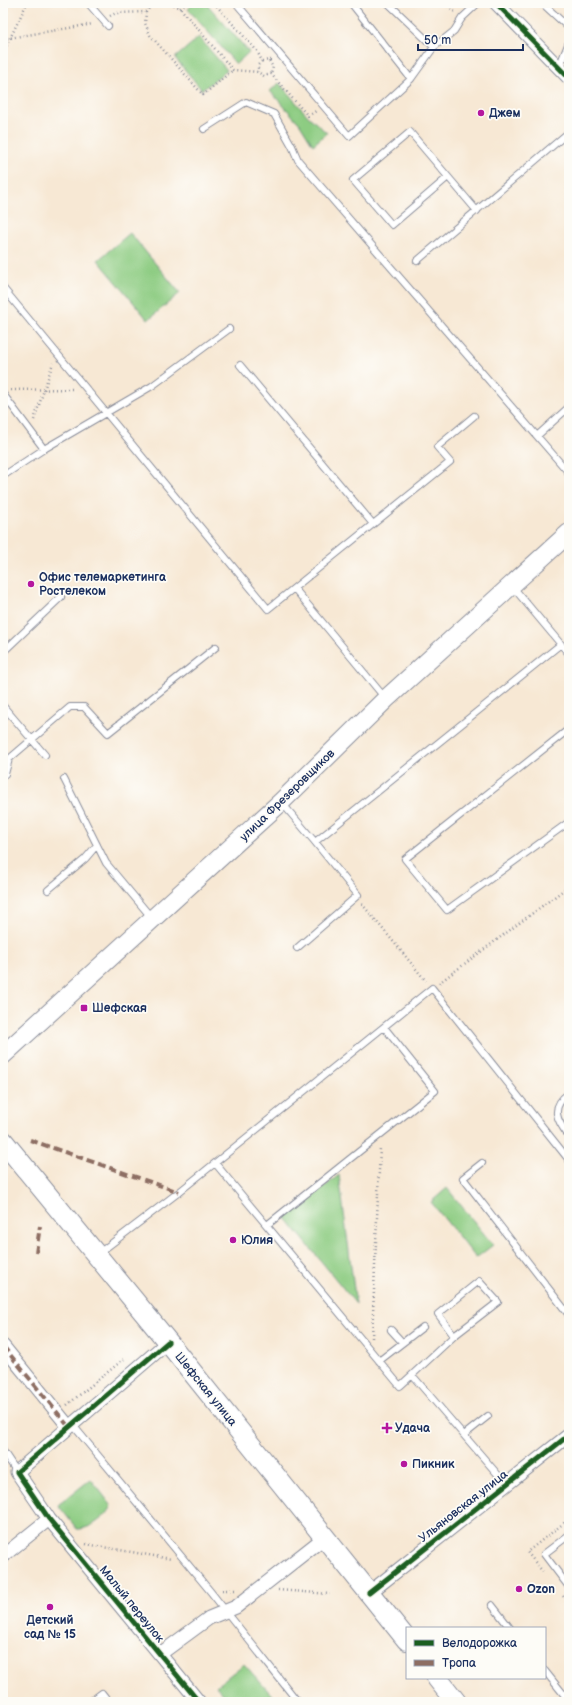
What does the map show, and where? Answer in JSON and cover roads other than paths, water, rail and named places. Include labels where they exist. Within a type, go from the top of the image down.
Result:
[{"type":"main road","name":"улица Фрезеровщиков","points":[[3,1055],[281,802],[386,699],[569,533]]},
{"type":"main road","name":"Шефская улица","points":[[3,1141],[168,1342],[406,1639]]},
{"type":"main road","points":[[438,1679],[456,1702]]},
{"type":"street","points":[[496,3],[569,78]]},
{"type":"street","points":[[17,1472],[168,1342]]},
{"type":"street","points":[[3,1346],[70,1426]]},
{"type":"street","name":"Ульяновская улица","points":[[369,1593],[569,1436]]},
{"type":"street","name":"Малый переулок","points":[[17,1472],[49,1519],[199,1702]]},
{"type":"street","points":[[3,1556],[49,1519]]},
{"type":"street","points":[[160,1654],[209,1618],[236,1608],[325,1537]]},
{"type":"lane","points":[[88,3],[104,19],[108,26]]},
{"type":"lane","points":[[236,3],[350,136],[411,79],[434,47],[454,31],[462,18],[478,3]]},
{"type":"lane","points":[[351,3],[411,79]]},
{"type":"lane","points":[[388,3],[434,47]]},
{"type":"lane","points":[[542,3],[569,28]]},
{"type":"lane","points":[[559,67],[569,42]]},
{"type":"lane","points":[[204,129],[246,102],[274,114],[298,160],[569,473]]},
{"type":"lane","points":[[448,177],[392,224],[353,180],[410,132],[477,211]]},
{"type":"lane","points":[[418,261],[569,132]]},
{"type":"lane","points":[[3,288],[268,609],[450,462],[437,447],[474,416]]},
{"type":"lane","points":[[3,476],[44,449],[152,386],[229,329]]},
{"type":"lane","points":[[240,365],[373,524]]},
{"type":"lane","points":[[3,394],[44,449]]},
{"type":"lane","points":[[537,436],[569,407]]},
{"type":"lane","points":[[512,586],[569,654]]},
{"type":"lane","points":[[294,588],[386,699]]},
{"type":"lane","points":[[3,652],[61,597]]},
{"type":"lane","points":[[315,842],[561,644]]},
{"type":"lane","points":[[3,775],[5,774],[9,759],[70,707],[84,707],[108,733],[216,647]]},
{"type":"lane","points":[[3,706],[45,755]]},
{"type":"lane","points":[[569,729],[405,859],[448,910],[569,822]]},
{"type":"lane","points":[[64,778],[106,863],[153,920]]},
{"type":"lane","points":[[281,802],[358,895],[297,948]]},
{"type":"lane","points":[[48,890],[85,859],[97,845]]},
{"type":"lane","points":[[97,1255],[215,1163],[432,988],[569,1160]]},
{"type":"lane","points":[[267,1225],[435,1091],[384,1027]]},
{"type":"lane","points":[[569,1093],[560,1103],[556,1113],[559,1124],[569,1136]]},
{"type":"lane","points":[[215,1163],[400,1386],[454,1336],[498,1302],[479,1281],[438,1314],[454,1336]]},
{"type":"lane","points":[[482,1163],[463,1178],[569,1315]]},
{"type":"lane","points":[[379,1361],[423,1327]]},
{"type":"lane","points":[[391,1330],[402,1342]]},
{"type":"lane","points":[[412,1375],[506,1484]]},
{"type":"lane","points":[[464,1435],[488,1416]]},
{"type":"lane","points":[[70,1426],[185,1562],[298,1702]]},
{"type":"lane","points":[[3,1451],[17,1472]]},
{"type":"lane","points":[[569,1535],[544,1554],[569,1587]]},
{"type":"lane","points":[[492,1605],[509,1627]]},
{"type":"lane","points":[[546,1672],[569,1701]]},
{"type":"lane","points":[[90,1702],[102,1693],[109,1702]]},
{"type":"place","name":"Джем","points":[[481,113]]},
{"type":"place","name":"Офис телемаркетинга Ростелеком","points":[[31,584]]},
{"type":"place","name":"Шефская","points":[[84,1008]]},
{"type":"place","name":"Юлия","points":[[233,1240]]},
{"type":"place","name":"Удача","points":[[387,1428]]},
{"type":"place","name":"Пикник","points":[[404,1464]]},
{"type":"place","name":"Ozon","points":[[519,1589]]},
{"type":"place","name":"Детский сад № 15","points":[[50,1607]]}]
